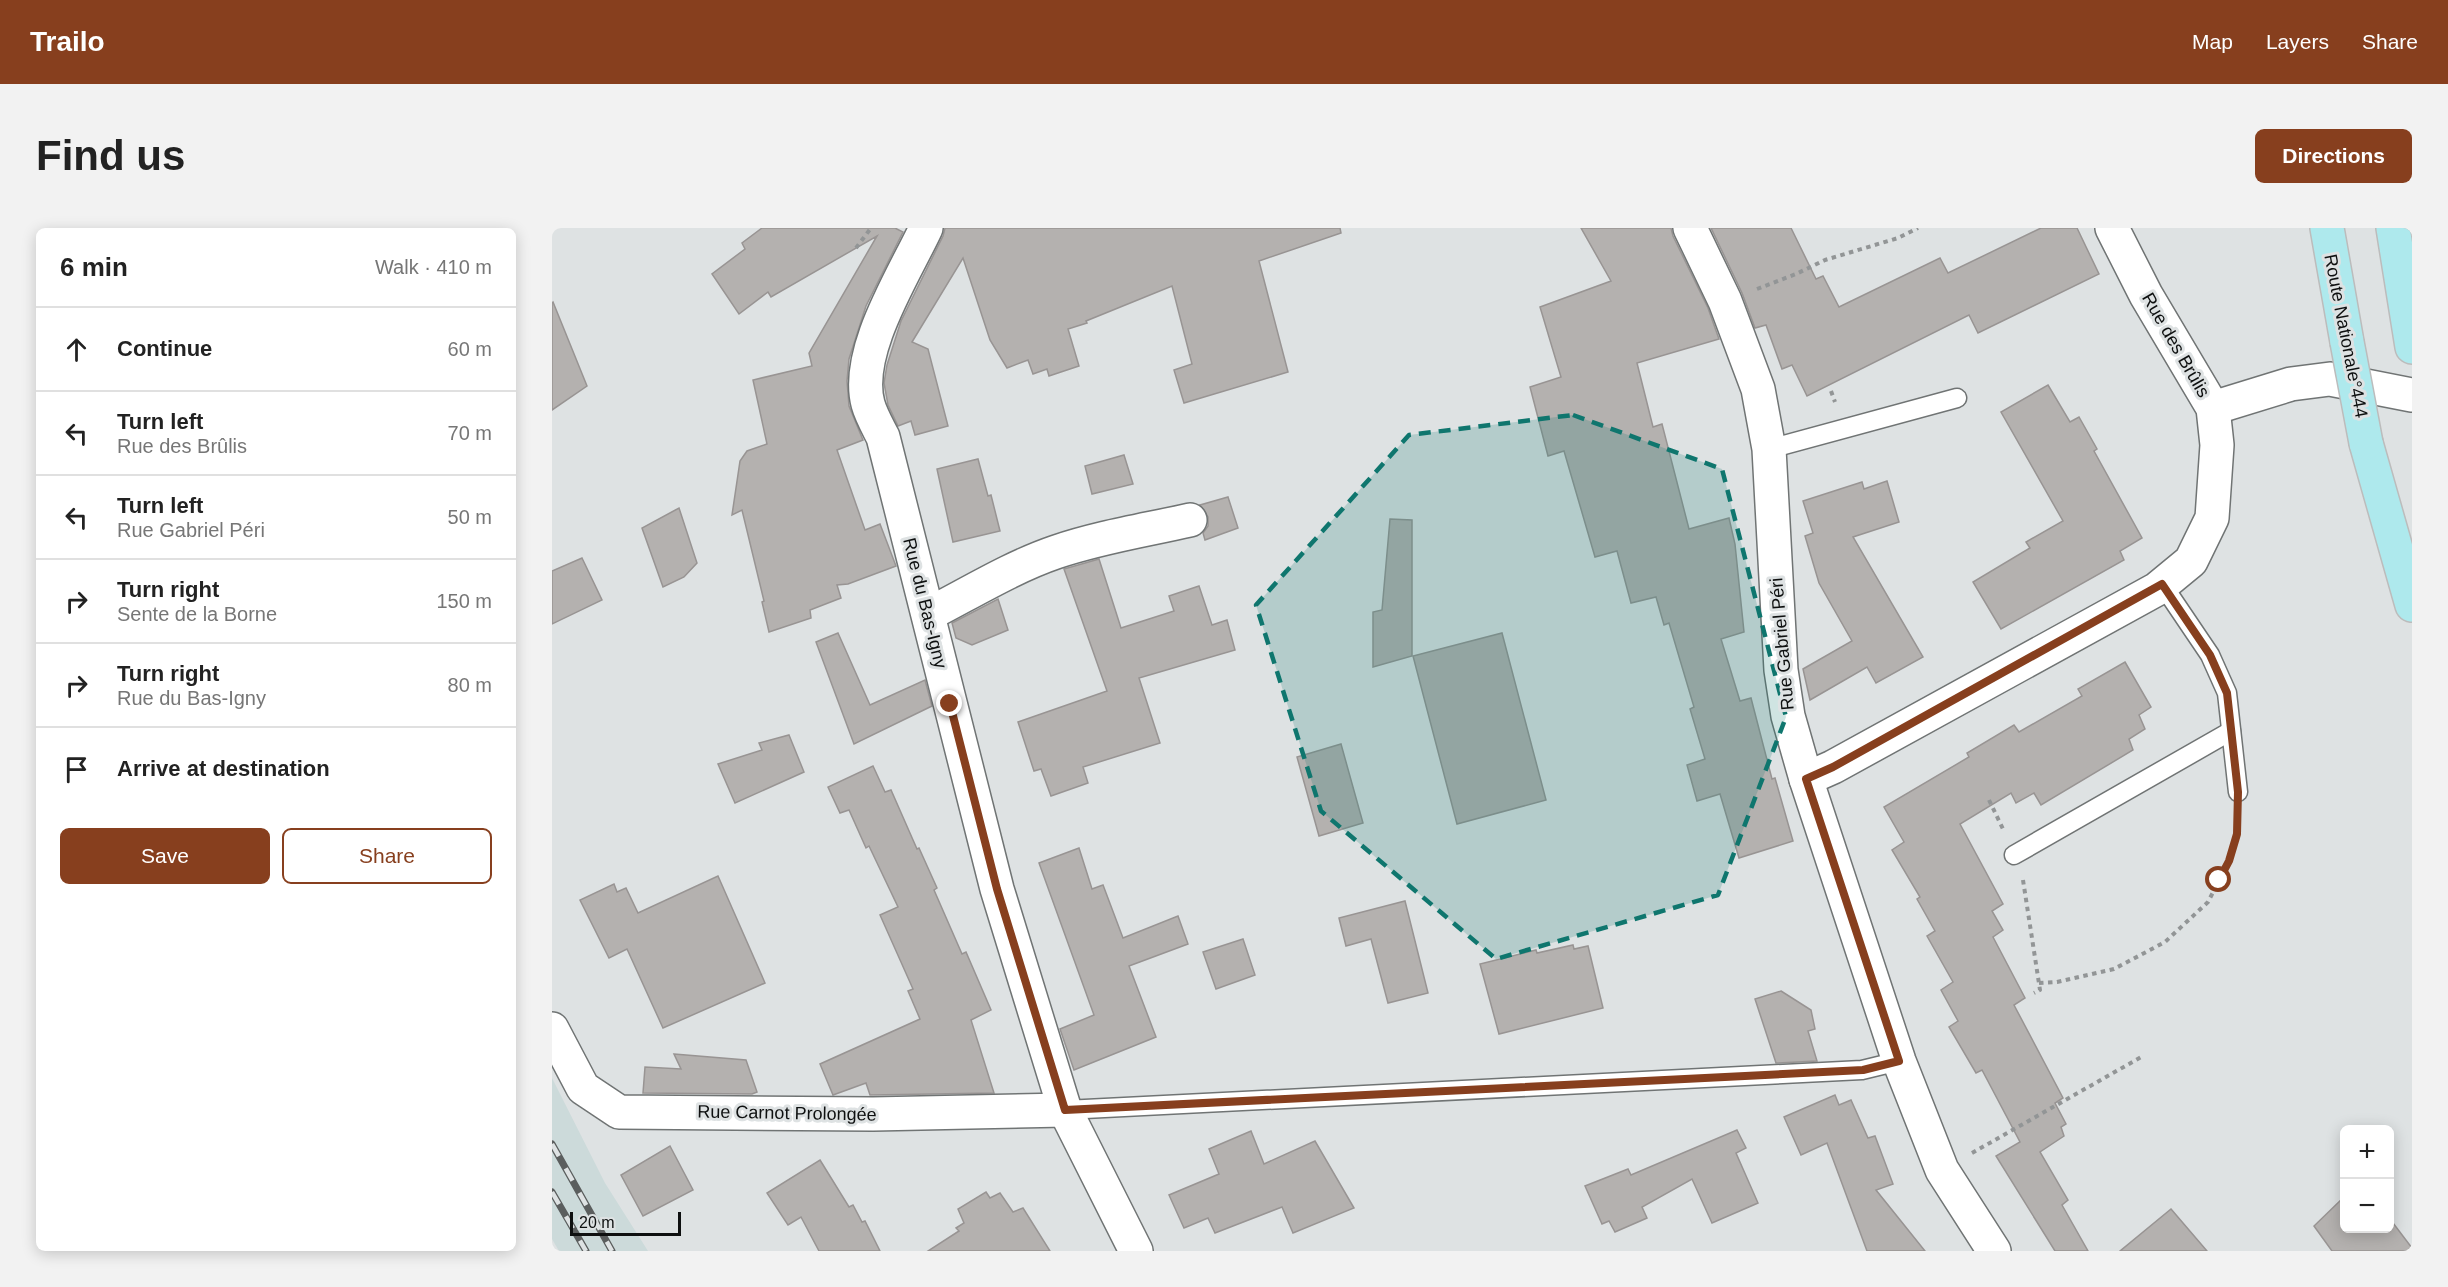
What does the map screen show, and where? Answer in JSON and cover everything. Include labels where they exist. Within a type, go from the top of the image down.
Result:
[{"type":"main road","name":"Route Nationale°444","points":[[2327,228],[2366,443],[2412,605]]},
{"type":"main road","points":[[2392,228],[2412,347]]},
{"type":"street","name":"Rue du Bas-Igny","points":[[926,228],[875,333],[868,358],[866,390],[868,405],[883,437],[997,889],[1065,1110],[1136,1251]]},
{"type":"street","name":"Rue Gabriel Péri","points":[[1690,228],[1725,301],[1758,389],[1769,449],[1781,670],[1788,716],[1806,779],[1899,1061],[1942,1170],[1994,1251]]},
{"type":"street","name":"Rue des Brûlis","points":[[1806,779],[1915,722],[2162,584],[2191,561],[2212,518],[2217,445],[2213,408],[2146,295],[2112,228]]},
{"type":"street","points":[[2213,408],[2291,384],[2330,379],[2412,395]]},
{"type":"street","points":[[929,614],[1029,563],[1056,552],[1190,520]]},
{"type":"street","name":"Rue Carnot Prolongée","points":[[552,1029],[583,1088],[620,1112],[873,1114],[1065,1110]]},
{"type":"lane","points":[[1769,449],[1957,398]]},
{"type":"lane","points":[[2162,584],[2210,655],[2227,693],[2238,792]]},
{"type":"lane","points":[[2014,855],[2231,730]]},
{"type":"lane","points":[[1065,1110],[1863,1070],[1899,1061]]},
{"type":"path","points":[[856,248],[871,228]]},
{"type":"path","points":[[1796,274],[1825,260],[1898,238],[1918,228]]},
{"type":"path","points":[[2039,983],[2057,982],[2114,969],[2165,942],[2208,902],[2229,861],[2237,834],[2238,792]]},
{"type":"path","points":[[1989,800],[2021,867],[2040,990],[2034,993]]},
{"type":"path","points":[[1942,1170],[2143,1056]]},
{"type":"highlighted area","points":[[1573,415],[1722,469],[1786,717],[1718,895],[1496,959],[1321,811],[1256,605],[1409,435]]},
{"type":"shaded area","points":[[552,1078],[605,1183],[648,1251],[559,1251],[552,1239]]},
{"type":"building","points":[[762,228],[895,228],[903,232],[866,306],[849,359],[847,381],[849,406],[863,440],[837,450],[865,530],[880,524],[896,566],[848,584],[837,585],[841,598],[810,610],[811,618],[769,632],[762,602],[764,601],[742,510],[732,515],[740,461],[747,451],[767,444],[753,380],[812,366],[809,353],[877,236],[771,297],[768,292],[739,314],[712,274],[745,249],[742,243]]},
{"type":"building","points":[[945,228],[1340,228],[1341,233],[1259,261],[1288,372],[1184,403],[1174,370],[1192,364],[1172,286],[1068,329],[1079,366],[1049,376],[1047,369],[1033,374],[1028,360],[1007,368],[990,340],[963,258],[912,342],[928,349],[948,426],[915,435],[911,421],[898,426],[888,405],[884,383],[887,365],[901,321]]},
{"type":"building","points":[[1581,228],[1671,228],[1708,308],[1719,339],[1637,363],[1653,427],[1662,424],[1689,529],[1729,518],[1735,544],[1744,632],[1721,639],[1740,701],[1751,698],[1772,779],[1775,778],[1793,841],[1739,858],[1720,794],[1697,801],[1687,765],[1705,759],[1690,709],[1694,707],[1669,623],[1664,625],[1656,597],[1631,603],[1617,551],[1595,557],[1564,451],[1548,456],[1530,387],[1561,377],[1540,307],[1611,281]]},
{"type":"building","points":[[1711,228],[1791,228],[1816,279],[1823,276],[1839,307],[1940,258],[1948,273],[2041,228],[2077,228],[2099,274],[1978,333],[1969,315],[1807,396],[1792,365],[1782,369],[1766,325],[1755,328],[1742,293]]},
{"type":"building","points":[[552,303],[587,386],[552,410]]},
{"type":"building","points":[[2048,385],[2070,422],[2079,417],[2097,449],[2094,451],[2142,538],[2120,551],[2124,560],[2001,629],[1973,582],[2030,548],[2026,542],[2063,521],[2001,412]]},
{"type":"building","points":[[1124,455],[1133,484],[1092,494],[1085,466]]},
{"type":"building","points":[[978,459],[988,496],[991,495],[1000,531],[953,542],[937,469]]},
{"type":"building","points":[[1887,481],[1899,522],[1853,537],[1923,657],[1876,683],[1867,667],[1810,700],[1803,669],[1852,641],[1819,583],[1805,536],[1813,533],[1803,501],[1862,482],[1864,489]]},
{"type":"building","points":[[1228,497],[1238,528],[1205,540],[1203,533],[1208,526],[1208,517],[1200,505]]},
{"type":"building","points":[[679,508],[697,563],[684,577],[663,587],[642,528]]},
{"type":"building","points":[[1390,519],[1412,520],[1412,656],[1373,667],[1373,612],[1382,610]]},
{"type":"building","points":[[582,558],[602,600],[552,624],[552,571]]},
{"type":"building","points":[[1099,559],[1121,628],[1174,611],[1169,596],[1199,586],[1212,625],[1227,620],[1235,650],[1139,678],[1160,743],[1083,767],[1088,783],[1051,796],[1041,769],[1034,771],[1018,722],[1107,691],[1064,569]]},
{"type":"building","points":[[998,599],[1008,630],[972,645],[956,638],[952,623]]},
{"type":"building","points":[[838,633],[870,705],[925,680],[932,706],[854,744],[816,642]]},
{"type":"building","points":[[1502,633],[1546,800],[1457,824],[1413,656]]},
{"type":"building","points":[[2125,662],[2151,707],[2139,715],[2145,729],[2129,739],[2133,750],[2041,805],[2034,793],[2016,803],[2011,793],[1960,824],[2003,904],[1992,911],[2003,930],[1993,937],[2025,998],[2014,1005],[2063,1098],[2055,1103],[2066,1124],[2061,1127],[2064,1136],[2040,1152],[2068,1200],[2062,1205],[2088,1251],[2055,1251],[1996,1156],[2020,1142],[1982,1070],[1976,1073],[1949,1027],[1958,1021],[1941,990],[1953,982],[1927,936],[1935,931],[1917,899],[1920,897],[1892,850],[1904,842],[1884,807],[1969,757],[1967,753],[2014,725],[2019,732],[2082,696],[2078,689]]},
{"type":"building","points":[[789,735],[804,772],[735,803],[718,764],[762,750],[759,743]]},
{"type":"building","points":[[1341,744],[1363,823],[1319,836],[1297,757]]},
{"type":"building","points":[[873,766],[885,792],[891,790],[937,888],[934,890],[962,954],[966,952],[991,1010],[971,1020],[994,1093],[870,1095],[866,1083],[833,1095],[820,1064],[920,1019],[908,991],[913,989],[880,915],[898,907],[869,846],[866,848],[849,810],[840,813],[828,787]]},
{"type":"building","points":[[1079,848],[1092,889],[1103,885],[1123,938],[1178,916],[1188,944],[1129,966],[1156,1037],[1074,1070],[1060,1029],[1094,1015],[1039,863]]},
{"type":"building","points":[[718,876],[765,983],[663,1028],[627,949],[609,958],[580,900],[614,884],[617,892],[626,888],[638,913]]},
{"type":"building","points":[[1405,901],[1428,993],[1388,1003],[1371,939],[1346,946],[1339,918]]},
{"type":"building","points":[[1243,939],[1255,975],[1216,989],[1203,952]]},
{"type":"building","points":[[1573,945],[1574,949],[1588,946],[1603,1008],[1499,1034],[1480,964],[1536,950],[1537,953]]},
{"type":"building","points":[[1781,991],[1811,1010],[1815,1029],[1808,1031],[1817,1061],[1776,1063],[1755,999]]},
{"type":"building","points":[[674,1054],[746,1060],[757,1092],[752,1094],[643,1093],[645,1067],[681,1069]]},
{"type":"building","points":[[1835,1095],[1839,1105],[1851,1100],[1868,1138],[1875,1136],[1893,1184],[1876,1190],[1925,1251],[1867,1251],[1827,1143],[1801,1155],[1784,1117]]},
{"type":"building","points":[[1737,1130],[1746,1148],[1736,1153],[1758,1203],[1712,1223],[1692,1179],[1642,1207],[1647,1218],[1615,1232],[1609,1221],[1602,1224],[1585,1186],[1628,1169],[1631,1175]]},
{"type":"building","points":[[1251,1131],[1264,1164],[1315,1141],[1354,1208],[1293,1233],[1282,1207],[1215,1233],[1208,1218],[1184,1228],[1169,1195],[1219,1174],[1209,1149]]},
{"type":"building","points":[[670,1146],[693,1190],[643,1216],[621,1175]]},
{"type":"building","points":[[820,1160],[849,1207],[853,1205],[862,1222],[865,1221],[880,1251],[819,1251],[801,1217],[788,1225],[767,1193]]},
{"type":"building","points":[[986,1192],[990,1198],[1000,1193],[1013,1212],[1023,1208],[1050,1251],[928,1251],[959,1231],[956,1228],[964,1223],[958,1209]]},
{"type":"building","points":[[2340,1201],[2340,1233],[2394,1233],[2394,1224],[2412,1251],[2332,1251],[2314,1226]]},
{"type":"building","points":[[2171,1209],[2207,1251],[2120,1251]]},
{"type":"railway","points":[[552,1144],[612,1251]]},
{"type":"railway","points":[[552,1192],[586,1251]]},
{"type":"route","points":[[950,704],[997,889],[1065,1110],[1863,1070],[1899,1061],[1806,779],[1833,767],[2157,589],[2162,584],[2210,655],[2227,693],[2238,792],[2237,834],[2229,861],[2219,880]]}]
